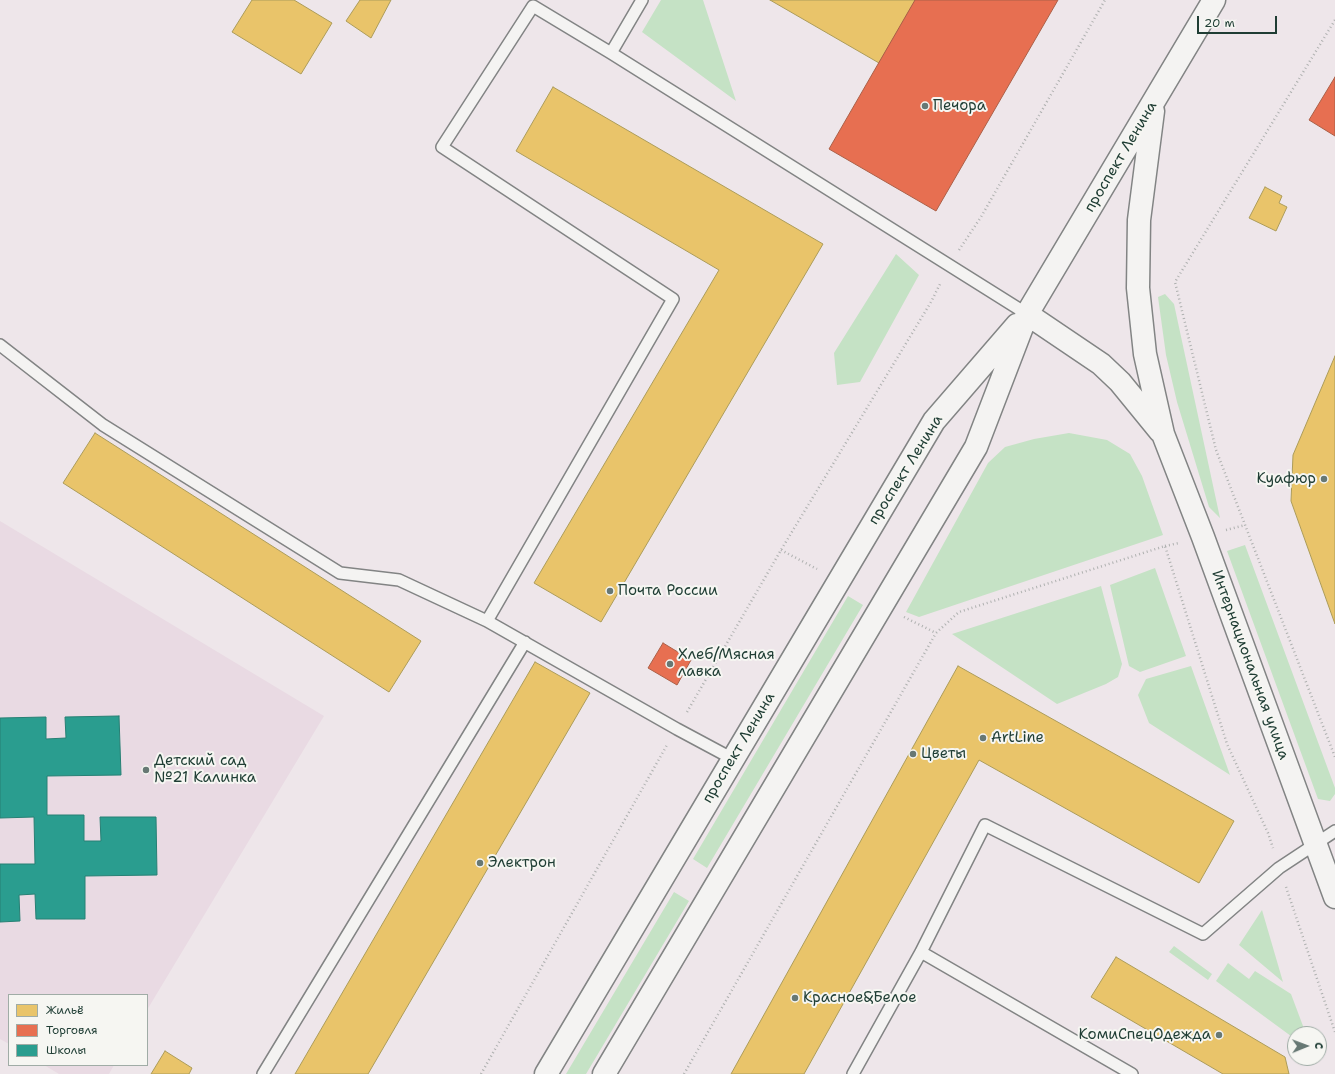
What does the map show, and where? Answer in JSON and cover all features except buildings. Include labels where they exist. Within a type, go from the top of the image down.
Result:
[{"type":"main road","name":"проспект Ленина","points":[[604,1074],[976,447],[1027,314],[1214,0]]},
{"type":"main road","name":"Интернациональная улица","points":[[1154,102],[1139,220],[1138,288],[1145,354],[1163,434],[1203,537],[1335,897]]},
{"type":"main road","name":"проспект Ленина","points":[[546,1074],[934,421],[1027,314]]},
{"type":"main road","name":"Интернациональная улица","points":[[1027,314],[1101,364],[1120,382],[1163,434]]},
{"type":"lane","points":[[611,52],[642,0]]},
{"type":"lane","points":[[487,621],[673,299],[442,147],[533,6],[611,52],[1027,314]]},
{"type":"lane","points":[[0,345],[103,426],[340,573],[399,580],[487,621],[677,729],[733,759]]},
{"type":"lane","points":[[263,1074],[525,642]]},
{"type":"lane","points":[[853,1074],[921,952],[985,825],[1203,934],[1279,868],[1335,831]]},
{"type":"lane","points":[[921,952],[1132,1074]]},
{"type":"path","points":[[482,1074],[677,729],[781,550],[931,302],[949,265],[981,217],[1105,0]]},
{"type":"path","points":[[1335,20],[1175,282],[1216,450],[1335,757]]},
{"type":"path","points":[[684,1074],[936,633],[958,612],[1165,546],[1227,744],[1268,833],[1335,1032]]},
{"type":"path","points":[[781,550],[839,580]]},
{"type":"path","points":[[882,606],[936,633]]},
{"type":"shaded area","name":"Детский сад №21 Калинка","points":[[0,521],[324,716],[148,1008],[148,994],[8,994],[8,1043],[0,1039]]},
{"type":"shaded area","points":[[46,1066],[113,1066],[109,1074],[59,1074]]},
{"type":"green space","points":[[661,0],[703,0],[736,101],[642,32]]},
{"type":"green space","points":[[896,254],[919,275],[860,382],[837,385],[834,353]]},
{"type":"green space","points":[[1165,294],[1174,304],[1220,518],[1209,507],[1177,402],[1166,355],[1158,297]]},
{"type":"green space","points":[[1069,433],[1107,440],[1130,454],[1142,476],[1163,535],[919,617],[906,612],[988,463],[1005,447],[1034,439]]},
{"type":"green space","points":[[1245,545],[1335,788],[1335,794],[1330,801],[1318,799],[1227,551]]},
{"type":"green space","points":[[1155,568],[1186,656],[1140,672],[1129,666],[1110,585]]},
{"type":"green space","points":[[1101,586],[1122,664],[1118,677],[1106,684],[1057,704],[952,634]]},
{"type":"green space","points":[[848,596],[863,605],[707,868],[693,859]]},
{"type":"green space","points":[[1191,666],[1230,775],[1149,723],[1138,695],[1146,679]]},
{"type":"green space","points":[[674,892],[689,901],[586,1074],[566,1074]]},
{"type":"green space","points":[[1262,910],[1283,982],[1239,945]]},
{"type":"green space","points":[[1174,946],[1212,974],[1208,980],[1169,952]]},
{"type":"green space","points":[[1228,963],[1249,979],[1255,971],[1291,994],[1303,1026],[1287,1026],[1287,1033],[1216,981]]},
{"type":"place","name":"Печора","points":[[925,106]]},
{"type":"place","name":"Куафюр","points":[[1324,479]]},
{"type":"place","name":"Почта России","points":[[610,591]]},
{"type":"place","name":"Хлеб/Мясная лавка","points":[[670,664]]},
{"type":"place","name":"ArtLine","points":[[983,738]]},
{"type":"place","name":"Цветы","points":[[913,754]]},
{"type":"place","name":"Детский сад №21 Калинка","points":[[146,770]]},
{"type":"place","name":"Электрон","points":[[480,863]]},
{"type":"place","name":"Красное&Белое","points":[[795,998]]},
{"type":"place","name":"КомиСпецОдежда","points":[[1219,1035]]}]
